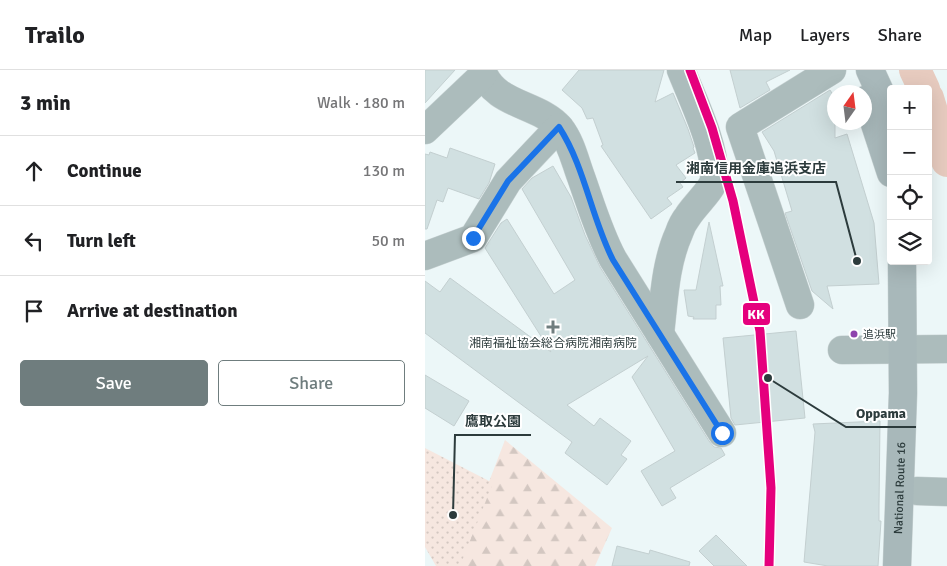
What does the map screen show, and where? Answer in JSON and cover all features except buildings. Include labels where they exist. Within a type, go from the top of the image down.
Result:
[{"type":"highway","points":[[850,70],[858,85]]},
{"type":"highway","points":[[869,70],[887,108]]},
{"type":"highway","points":[[872,116],[887,161]]},
{"type":"highway","name":"National Route 16","points":[[902,265],[911,349],[917,492],[915,566]]},
{"type":"highway","name":"National Route 16","points":[[897,566],[917,265]]},
{"type":"street","points":[[661,334],[671,254],[687,216],[713,182],[714,169],[705,131],[681,70]]},
{"type":"street","points":[[799,305],[740,127],[832,70]]},
{"type":"street","points":[[425,130],[483,72],[496,90],[512,102],[540,113],[559,127],[570,144],[602,239],[613,260],[722,433]]},
{"type":"street","points":[[425,256],[473,238],[508,181],[559,127]]},
{"type":"street","points":[[714,169],[750,156]]},
{"type":"street","points":[[842,350],[947,349]]},
{"type":"street","points":[[917,492],[947,492]]},
{"type":"green space","points":[[505,440],[612,528],[595,566],[453,566],[457,565]]},
{"type":"green space","points":[[425,448],[493,483],[460,566],[436,566],[425,547]]},
{"type":"waterway","points":[[915,70],[922,85]]},
{"type":"waterway","points":[[932,111],[947,161]]},
{"type":"transit line","name":"KK","points":[[690,70],[712,128],[733,201],[760,331],[771,488],[769,566]]},
{"type":"place","name":"湘南信用金庫追浜支店","points":[[857,261]]},
{"type":"place","name":"湘南福祉協会総合病院湘南病院","points":[[553,327]]},
{"type":"place","name":"追浜駅","points":[[854,334]]},
{"type":"place","name":"Oppama","points":[[768,378]]},
{"type":"place","name":"鷹取公園","points":[[453,515]]},
{"type":"route","points":[[473,238],[508,181],[559,127],[570,144],[602,239],[613,260],[722,433]]}]
